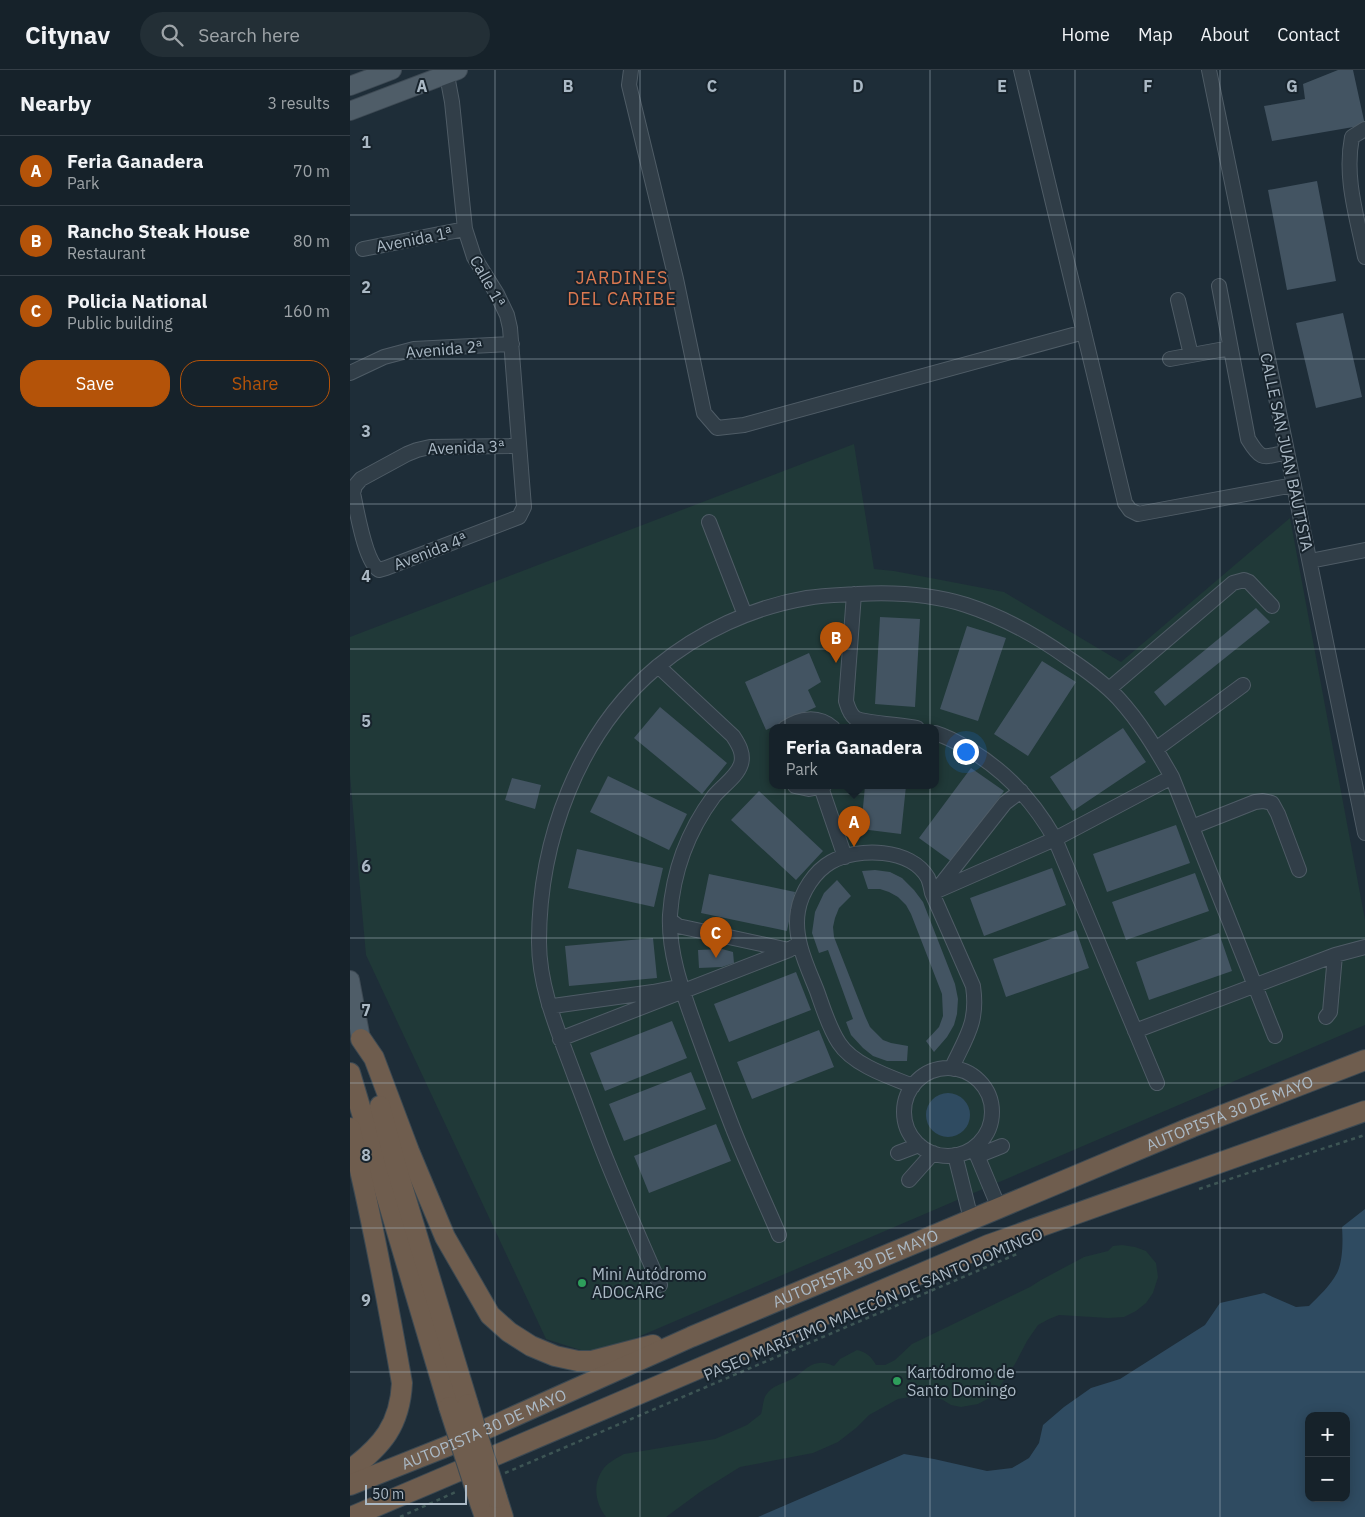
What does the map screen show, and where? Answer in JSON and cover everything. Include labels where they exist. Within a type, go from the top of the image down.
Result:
[{"type":"highway","points":[[361,1039],[374,1058],[409,1151],[445,1237],[490,1315],[496,1321],[531,1346],[555,1356],[578,1361],[592,1360],[691,1337]]},
{"type":"highway","points":[[361,1039],[396,1166],[468,1404],[487,1506]]},
{"type":"highway","name":"AUTOPISTA 30 DE MAYO","points":[[350,1485],[448,1446],[691,1337],[971,1219],[1192,1127],[1365,1060]]},
{"type":"highway","points":[[350,1072],[449,1407],[487,1506],[503,1517]]},
{"type":"highway","name":"AUTOPISTA 30 DE MAYO","points":[[352,1517],[988,1245],[1365,1111]]},
{"type":"highway","points":[[350,1128],[372,1228],[402,1383],[399,1408],[387,1434],[376,1448],[350,1470]]},
{"type":"highway","points":[[381,1517],[428,1485]]},
{"type":"main road","points":[[350,86],[392,70]]},
{"type":"main road","points":[[350,111],[450,71]]},
{"type":"main road","points":[[350,980],[361,1039]]},
{"type":"street","points":[[631,70],[629,85],[676,279],[704,413],[717,428],[744,425],[1084,332]]},
{"type":"street","points":[[1021,70],[1125,504],[1130,510],[1138,514],[1294,485]]},
{"type":"street","name":"CALLE SAN JUAN BAUTISTA","points":[[1209,70],[1365,833]]},
{"type":"street","name":"Calle 1ª","points":[[450,71],[465,229],[474,257],[497,294],[507,315],[512,344],[524,507],[518,517]]},
{"type":"street","points":[[1365,129],[1352,137],[1349,178],[1365,257]]},
{"type":"street","name":"Avenida 1ª","points":[[363,249],[465,229]]},
{"type":"street","points":[[1219,286],[1248,439],[1259,455],[1265,457],[1287,452]]},
{"type":"street","points":[[1178,300],[1191,355]]},
{"type":"street","name":"Avenida 2ª","points":[[350,373],[384,357],[414,349],[512,344]]},
{"type":"street","points":[[1170,359],[1230,348]]},
{"type":"street","name":"Avenida 3ª","points":[[362,479],[407,454],[430,447],[519,446]]},
{"type":"street","name":"Avenida 4ª","points":[[362,479],[355,486],[353,494],[369,558],[374,568],[379,570],[518,517]]},
{"type":"street","points":[[709,522],[745,615]]},
{"type":"street","points":[[1310,561],[1365,550]]},
{"type":"street","points":[[1109,689],[1233,582],[1244,580],[1249,582],[1272,606]]},
{"type":"street","points":[[660,1285],[607,1162],[549,1005],[541,969],[539,946],[539,917],[543,881],[561,813],[583,758],[602,727],[627,696],[658,666],[686,646],[745,615],[808,598],[878,592],[937,598],[964,604],[1017,626],[1097,677],[1119,699],[1146,733],[1172,777],[1274,1036]]},
{"type":"street","points":[[854,594],[846,700],[848,711],[855,718],[888,724]]},
{"type":"street","points":[[658,666],[733,736],[742,754],[736,773],[716,794],[692,832],[678,866],[670,920],[673,956],[682,989],[734,1132],[779,1235]]},
{"type":"street","points":[[1156,749],[1243,685]]},
{"type":"street","points":[[791,724],[796,721],[808,719],[818,720],[827,724]]},
{"type":"street","points":[[939,735],[958,742],[1013,781],[1041,815],[1055,839],[1157,1083]]},
{"type":"street","points":[[934,892],[1055,839],[1172,777]]},
{"type":"street","points":[[824,789],[845,857]]},
{"type":"street","points":[[934,892],[949,876],[1005,803],[1020,790]]},
{"type":"street","points":[[1192,827],[1255,802],[1263,801],[1272,804],[1278,814],[1299,870]]},
{"type":"street","points":[[913,1086],[854,1058],[839,1044],[794,947],[801,900],[806,889],[820,870],[831,862],[857,853],[873,852],[901,858],[913,864],[928,879],[973,986],[975,1006],[972,1026],[954,1063],[954,1069]]},
{"type":"street","points":[[670,920],[678,926],[794,947]]},
{"type":"street","points":[[560,1039],[682,989],[794,947]]},
{"type":"street","points":[[1136,1031],[1254,985],[1336,955],[1365,947]]},
{"type":"street","points":[[1326,1017],[1330,1012],[1336,955]]},
{"type":"street","points":[[549,1005],[682,989]]},
{"type":"street","points":[[976,1152],[990,1127],[992,1108],[986,1090],[980,1082],[964,1071],[954,1069],[939,1070],[924,1076],[913,1086],[906,1100],[904,1116],[909,1132],[919,1145],[933,1153],[944,1156],[976,1152],[1002,1146]]},
{"type":"street","points":[[898,1153],[919,1145]]},
{"type":"street","points":[[976,1152],[999,1208]]},
{"type":"street","points":[[909,1180],[933,1153]]},
{"type":"street","points":[[955,1155],[971,1219]]},
{"type":"path","points":[[1193,1191],[1365,1135]]},
{"type":"path","name":"PASEO MARÍTIMO MALECÓN DE SANTO DOMINGO","points":[[504,1474],[1020,1252]]},
{"type":"path","points":[[400,1517],[464,1488]]},
{"type":"green space","points":[[854,444],[874,569],[894,571],[1004,592],[1121,662],[1290,518],[1365,920],[1365,1025],[596,1355],[546,1339],[366,955],[350,775],[350,637]]},
{"type":"green space","name":"Kartódromo de Santo Domingo","points":[[1122,1245],[1146,1251],[1156,1263],[1158,1277],[1153,1293],[1146,1303],[1124,1317],[1059,1315],[1038,1325],[993,1396],[978,1404],[961,1407],[951,1405],[931,1396],[898,1399],[869,1415],[838,1442],[813,1453],[740,1467],[700,1492],[666,1517],[606,1517],[599,1506],[596,1486],[600,1474],[613,1460],[624,1454],[715,1439],[747,1425],[761,1414],[764,1399],[768,1392],[774,1387],[796,1377],[811,1365],[823,1363],[834,1366],[840,1359],[857,1350],[868,1355],[876,1365],[885,1365],[895,1360],[912,1344],[1030,1287],[1084,1257],[1108,1251],[1113,1246]]},
{"type":"water","points":[[948,1093],[960,1097],[966,1103],[970,1115],[966,1127],[960,1133],[948,1137],[936,1133],[930,1127],[926,1115],[930,1103],[936,1097]]},
{"type":"water","points":[[1365,1209],[1365,1517],[758,1517],[904,1454],[987,1471],[1012,1468],[1029,1458],[1039,1443],[1043,1425],[1064,1407],[1091,1388],[1120,1379],[1205,1325],[1220,1303],[1264,1293],[1296,1307],[1309,1306],[1328,1287],[1337,1273],[1342,1244],[1342,1227]]},
{"type":"building","points":[[1338,70],[1353,70],[1365,125],[1272,141],[1264,106],[1305,99],[1303,84]]},
{"type":"building","points":[[1317,181],[1336,281],[1287,290],[1268,190]]},
{"type":"building","points":[[1343,313],[1362,397],[1316,408],[1296,323]]},
{"type":"building","points":[[1256,608],[1270,622],[1165,706],[1154,692]]},
{"type":"building","points":[[880,617],[920,619],[915,707],[875,704]]},
{"type":"building","points":[[967,626],[1006,638],[978,721],[940,709]]},
{"type":"building","points":[[809,653],[821,682],[808,690],[816,707],[779,724],[769,724],[769,729],[766,730],[745,682]]},
{"type":"building","points":[[1042,661],[1076,682],[1028,756],[994,734]]},
{"type":"building","points":[[660,707],[727,763],[702,794],[634,738]]},
{"type":"building","points":[[1123,728],[1146,762],[1073,811],[1050,777]]},
{"type":"building","points":[[971,768],[1004,791],[952,862],[919,838]]},
{"type":"building","points":[[608,776],[687,814],[669,850],[590,812]]},
{"type":"building","points":[[512,778],[541,785],[535,809],[505,800]]},
{"type":"building","points":[[865,789],[906,789],[901,834],[861,829]]},
{"type":"building","points":[[759,791],[823,851],[796,880],[731,820]]},
{"type":"building","points":[[1176,825],[1190,863],[1107,892],[1093,854]]},
{"type":"building","points":[[577,849],[663,868],[654,907],[568,888]]},
{"type":"building","points":[[1052,868],[1066,905],[984,936],[970,898]]},
{"type":"building","points":[[862,871],[890,872],[902,878],[923,902],[955,984],[958,999],[954,1025],[947,1037],[934,1052],[926,1041],[939,1027],[943,1016],[942,994],[906,905],[889,892],[880,889],[868,889]]},
{"type":"building","points":[[1195,873],[1209,911],[1126,940],[1112,902]]},
{"type":"building","points":[[709,874],[795,892],[787,931],[701,913]]},
{"type":"building","points":[[837,880],[851,896],[839,908],[833,927],[834,937],[870,1027],[883,1040],[908,1046],[907,1061],[887,1061],[873,1056],[851,1035],[846,1022],[853,1019],[828,950],[819,953],[812,933],[815,912],[824,893]]},
{"type":"building","points":[[1076,930],[1089,968],[1006,997],[993,959]]},
{"type":"building","points":[[1219,933],[1232,971],[1149,1000],[1136,962]]},
{"type":"building","points":[[653,938],[657,978],[569,986],[565,946]]},
{"type":"building","points":[[722,949],[733,952],[734,963],[722,967],[699,968],[698,950]]},
{"type":"building","points":[[796,972],[811,1010],[729,1042],[714,1004]]},
{"type":"building","points":[[672,1021],[687,1058],[605,1091],[590,1053]]},
{"type":"building","points":[[819,1030],[834,1067],[752,1099],[737,1062]]},
{"type":"building","points":[[691,1072],[706,1109],[624,1141],[609,1104]]},
{"type":"building","points":[[716,1124],[731,1161],[649,1193],[634,1156]]},
{"type":"place","name":"Rancho Steak House","points":[[836,663]]},
{"type":"place","name":"Feria Ganadera","points":[[854,847]]},
{"type":"place","name":"Policia National","points":[[716,958]]},
{"type":"place","name":"Mini Autódromo ADOCARC","points":[[582,1283]]},
{"type":"place","name":"Kartódromo de Santo Domingo","points":[[897,1381]]},
{"type":"district","name":"JARDINES DEL CARIBE","points":[[622,288]]}]
